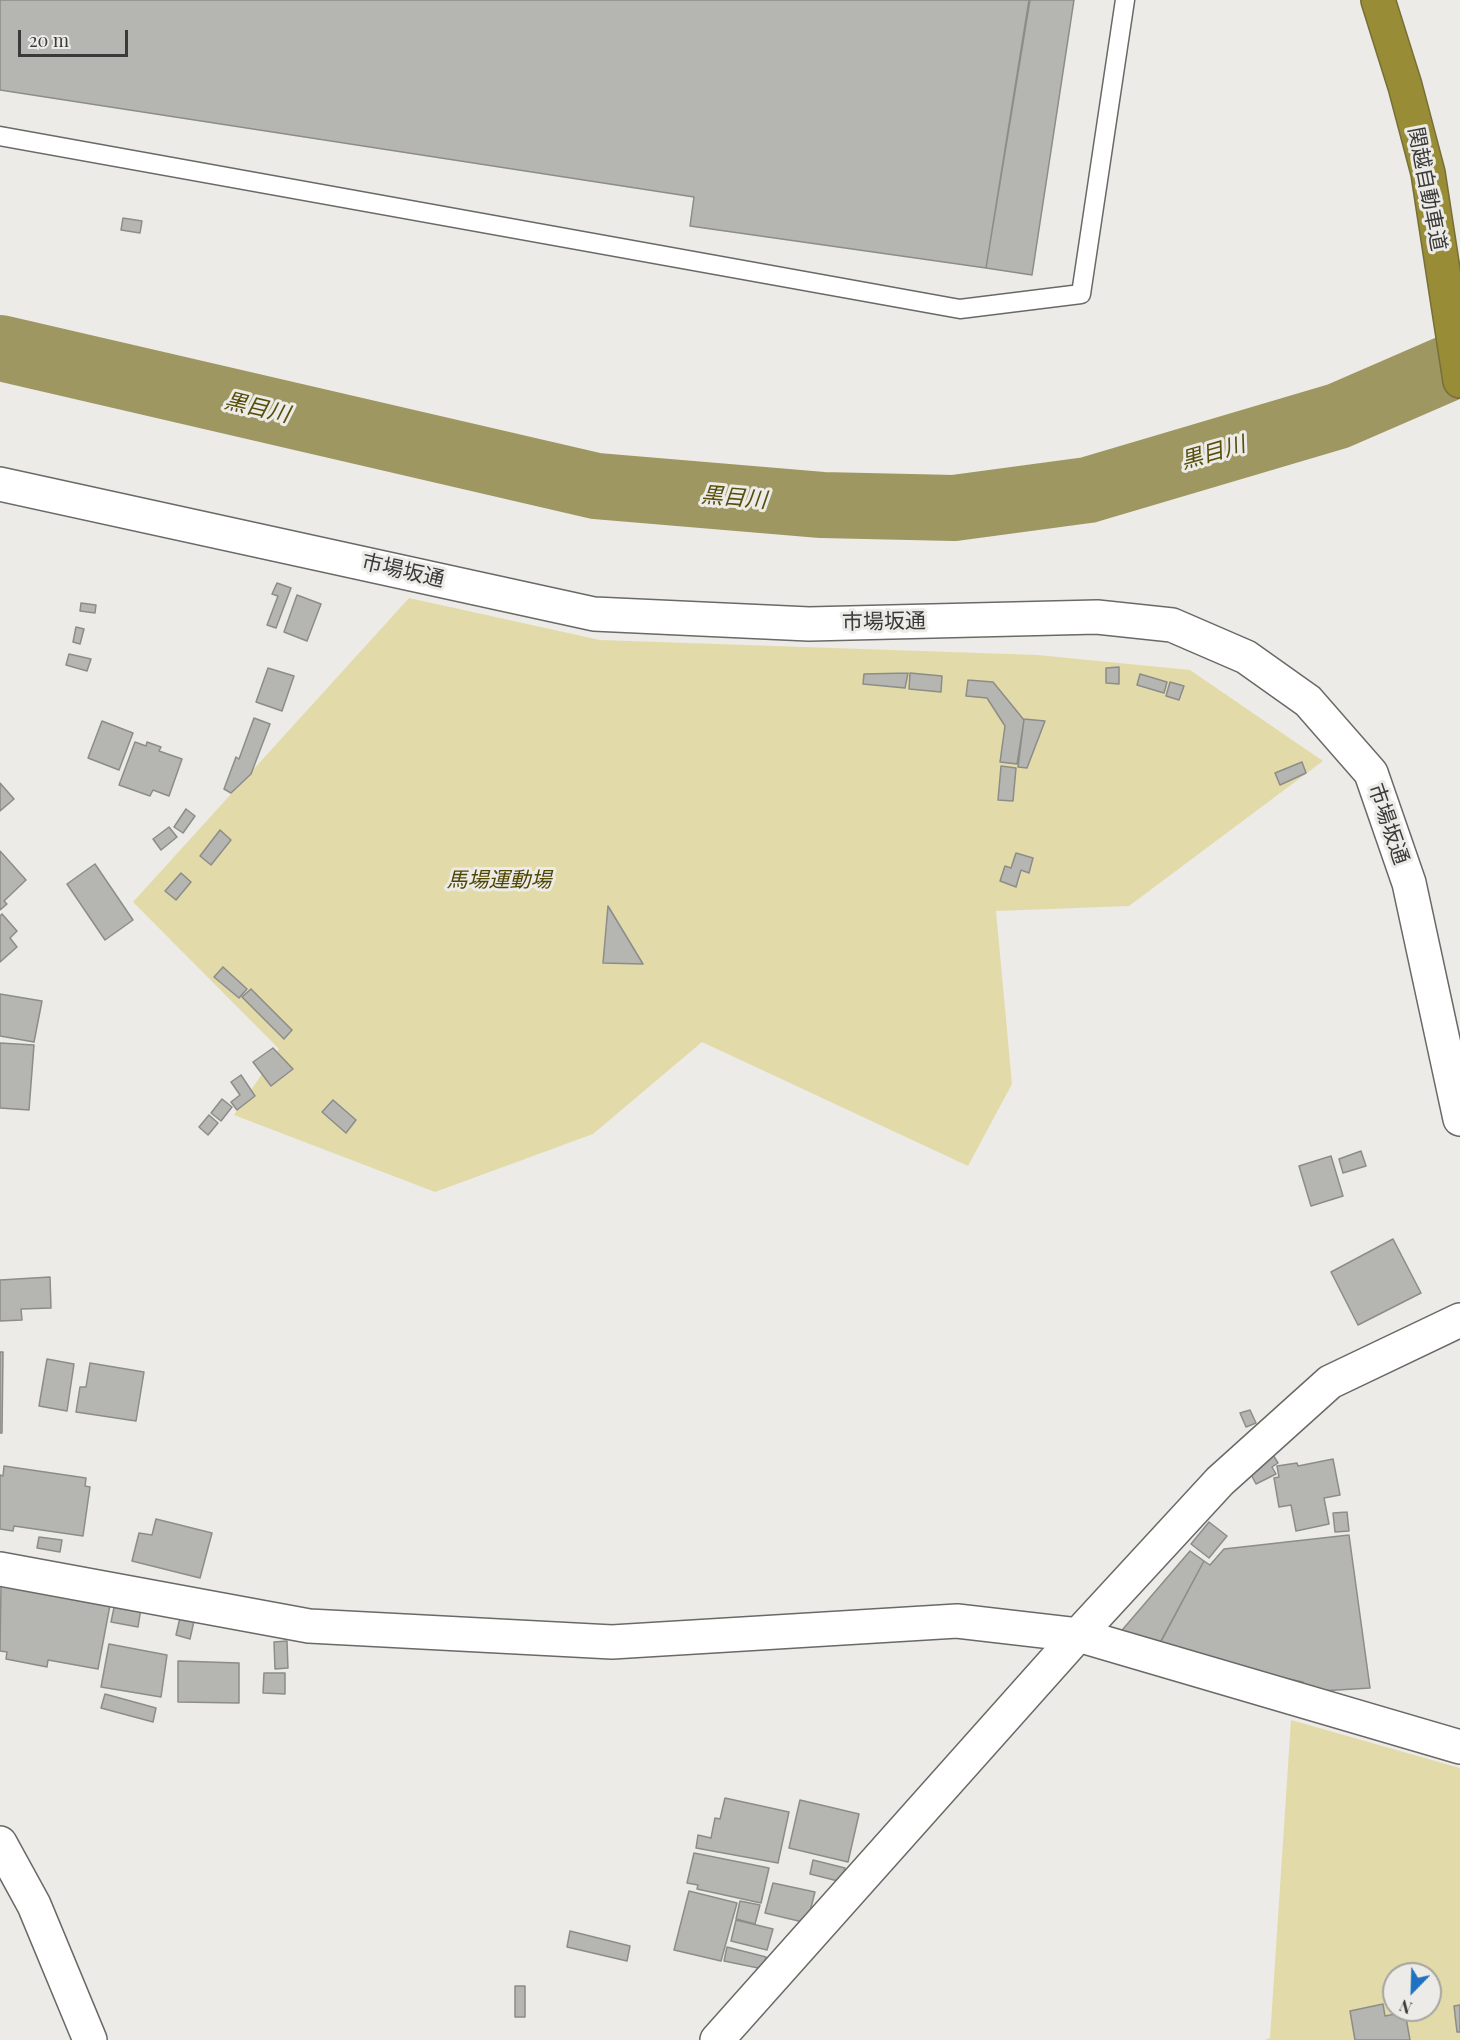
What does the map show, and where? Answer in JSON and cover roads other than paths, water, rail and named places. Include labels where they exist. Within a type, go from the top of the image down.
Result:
[{"type":"highway","name":"関越自動車道","points":[[1378,0],[1405,86],[1428,172],[1460,381]]},
{"type":"street","name":"市場坂通","points":[[0,484],[594,614],[809,624],[1097,617],[1172,625],[1225,647],[1246,657],[1308,702],[1371,773],[1409,883],[1460,1119]]},
{"type":"street","points":[[717,2040],[1078,1635],[1220,1481],[1330,1382],[1460,1320]]},
{"type":"street","points":[[0,1569],[309,1626],[612,1642],[957,1621],[1078,1635],[1460,1747]]},
{"type":"street","points":[[0,1843],[34,1905],[90,2040]]},
{"type":"lane","points":[[0,136],[960,309],[1081,294],[1125,0]]},
{"type":"waterway","name":"黒目川","points":[[0,348],[596,486],[822,505],[954,508],[1088,490],[1338,416],[1460,363]]},
{"type":"park label","name":"馬場運動場","points":[[499,880]]}]
